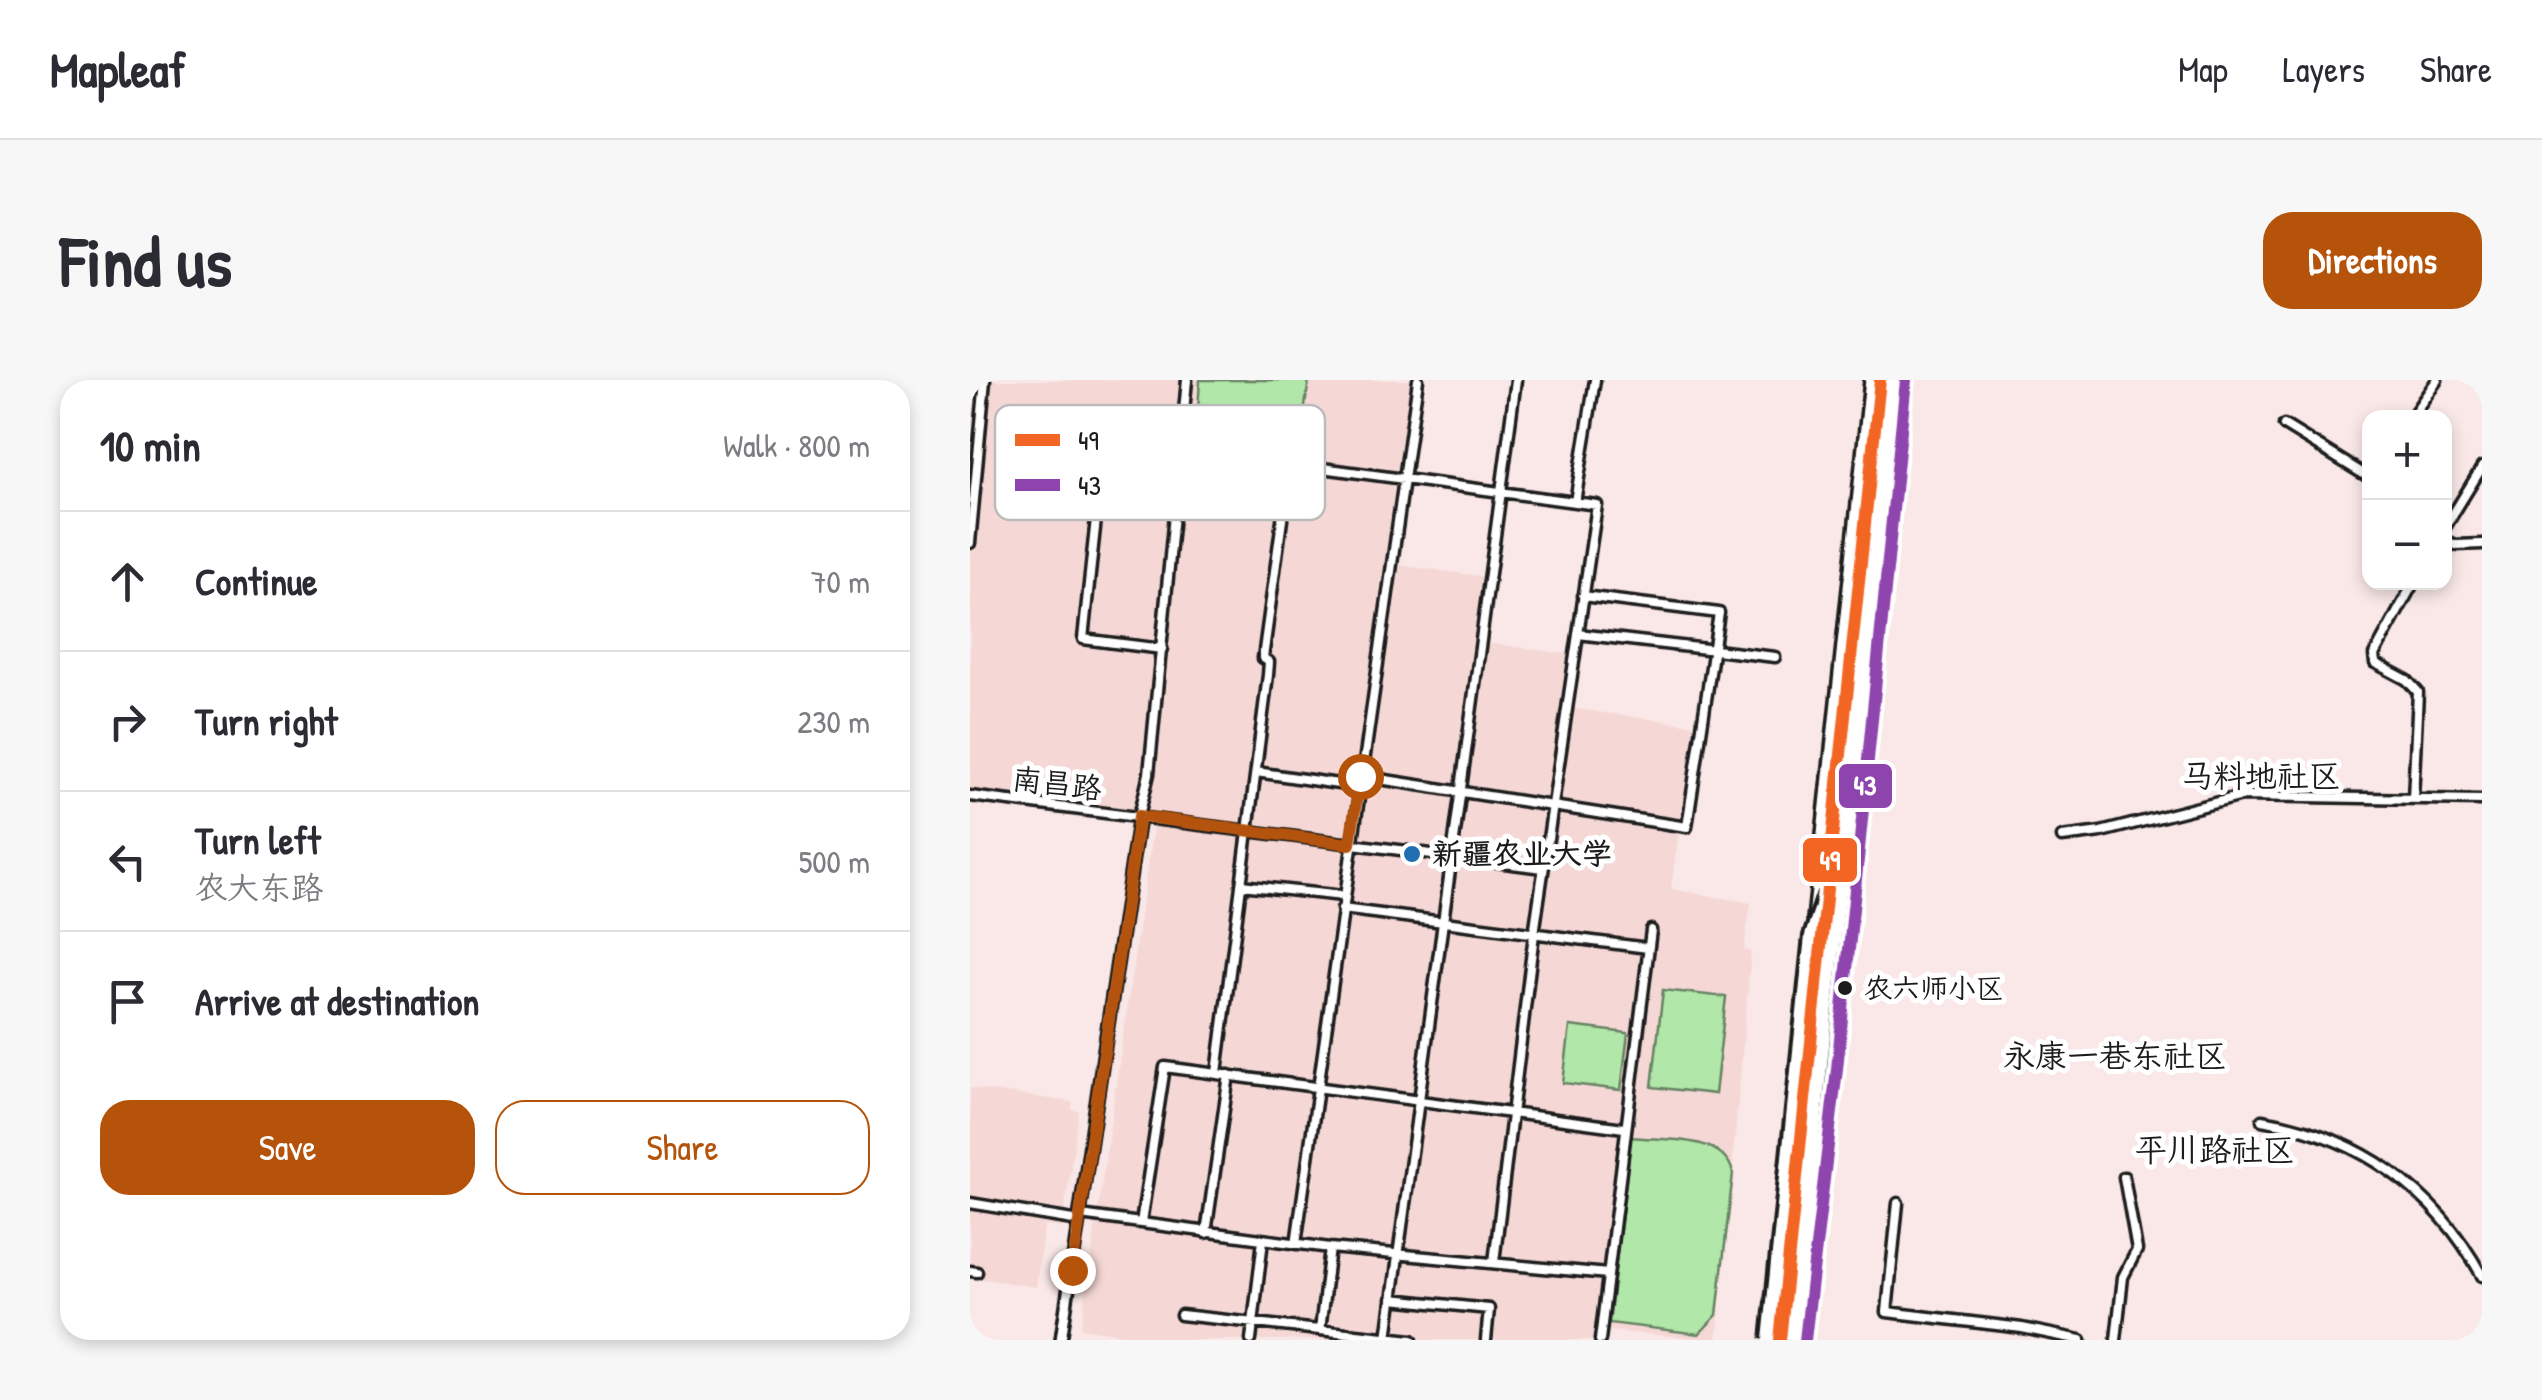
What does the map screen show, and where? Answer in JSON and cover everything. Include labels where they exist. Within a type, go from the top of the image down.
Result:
[{"type":"highway","points":[[1774,1340],[1810,936],[1828,884],[1880,380]]},
{"type":"highway","points":[[1793,1340],[1894,380]]},
{"type":"highway","points":[[1885,472],[1905,380]]},
{"type":"main road","points":[[1774,1340],[1788,1118],[1870,380]]},
{"type":"main road","points":[[1804,1340],[1837,1069],[1905,380]]},
{"type":"main road","points":[[1061,1340],[1139,816]]},
{"type":"street","points":[[970,542],[985,380]]},
{"type":"street","points":[[1185,405],[1187,380]]},
{"type":"street","points":[[1296,1244],[1418,380]]},
{"type":"street","points":[[1387,1338],[1516,380]]},
{"type":"street","points":[[1575,502],[1595,380]]},
{"type":"street","points":[[2416,410],[2436,380]]},
{"type":"street","points":[[2284,425],[2362,473]]},
{"type":"street","points":[[2452,517],[2482,467]]},
{"type":"street","points":[[1325,468],[1597,505],[1534,934],[1494,1262]]},
{"type":"street","points":[[1096,520],[1083,639],[1162,649]]},
{"type":"street","points":[[1139,816],[1149,774],[1174,520]]},
{"type":"street","points":[[1217,1073],[1269,662],[1264,658],[1282,520]]},
{"type":"street","points":[[2452,543],[2482,544]]},
{"type":"street","points":[[2410,590],[2374,655],[2375,663],[2407,680],[2418,692],[2413,799]]},
{"type":"street","points":[[1360,776],[1687,827],[1718,613],[1584,596]]},
{"type":"street","points":[[1578,634],[1775,657]]},
{"type":"street","points":[[1256,772],[1358,787]]},
{"type":"street","name":"南昌路","points":[[970,796],[1543,868]]},
{"type":"street","points":[[2062,836],[2133,824],[2242,796],[2482,800]]},
{"type":"street","points":[[1242,885],[1343,896]]},
{"type":"street","points":[[1342,909],[1648,948]]},
{"type":"street","points":[[1600,1340],[1650,930]]},
{"type":"street","points":[[1140,1224],[1165,1066],[1624,1128]]},
{"type":"street","points":[[1206,1232],[1229,1075]]},
{"type":"street","points":[[2262,1120],[2302,1127],[2380,1162],[2425,1198],[2465,1245],[2482,1276]]},
{"type":"street","points":[[2116,1340],[2123,1277],[2137,1250],[2124,1177]]},
{"type":"street","points":[[1898,1203],[1887,1312],[2022,1328],[2081,1340]]},
{"type":"street","points":[[970,1204],[1330,1248],[1608,1274]]},
{"type":"street","points":[[1252,1340],[1264,1240]]},
{"type":"street","points":[[1320,1330],[1330,1248]]},
{"type":"street","points":[[1392,1299],[1489,1309],[1486,1340]]},
{"type":"street","points":[[1181,1316],[1412,1340]]},
{"type":"shaded area","name":"新疆农业大学","points":[[983,380],[1418,380],[1391,564],[1488,577],[1479,642],[1568,654],[1561,707],[1694,725],[1671,889],[1751,903],[1744,950],[1751,952],[1717,1340],[1606,1331],[1604,1340],[1161,1340],[1081,1328],[1154,819],[970,796],[970,526]]},
{"type":"shaded area","points":[[970,1088],[1072,1102],[1072,1110],[1079,1111],[1062,1228],[1044,1226],[1036,1287],[970,1277]]},
{"type":"green space","points":[[1200,380],[1309,380],[1305,405],[1198,405]]},
{"type":"green space","points":[[1663,990],[1726,997],[1715,1094],[1652,1087]]},
{"type":"green space","points":[[1570,1026],[1628,1033],[1621,1090],[1563,1083]]},
{"type":"green space","points":[[1631,1137],[1706,1146],[1727,1160],[1733,1173],[1717,1315],[1699,1334],[1609,1323]]},
{"type":"transit line","name":"49","points":[[1780,1340],[1880,380]]},
{"type":"transit line","name":"43","points":[[1805,1340],[1837,1069],[1906,380]]},
{"type":"place","name":"新疆农业大学","points":[[1412,854]]},
{"type":"place","name":"农六师小区","points":[[1845,988]]},
{"type":"district","name":"马料地社区","points":[[2261,776]]},
{"type":"district","name":"永康一巷东社区","points":[[2115,1056]]},
{"type":"district","name":"平川路社区","points":[[2215,1150]]},
{"type":"route","points":[[1072,1270],[1139,816],[1350,844],[1360,776]]}]
